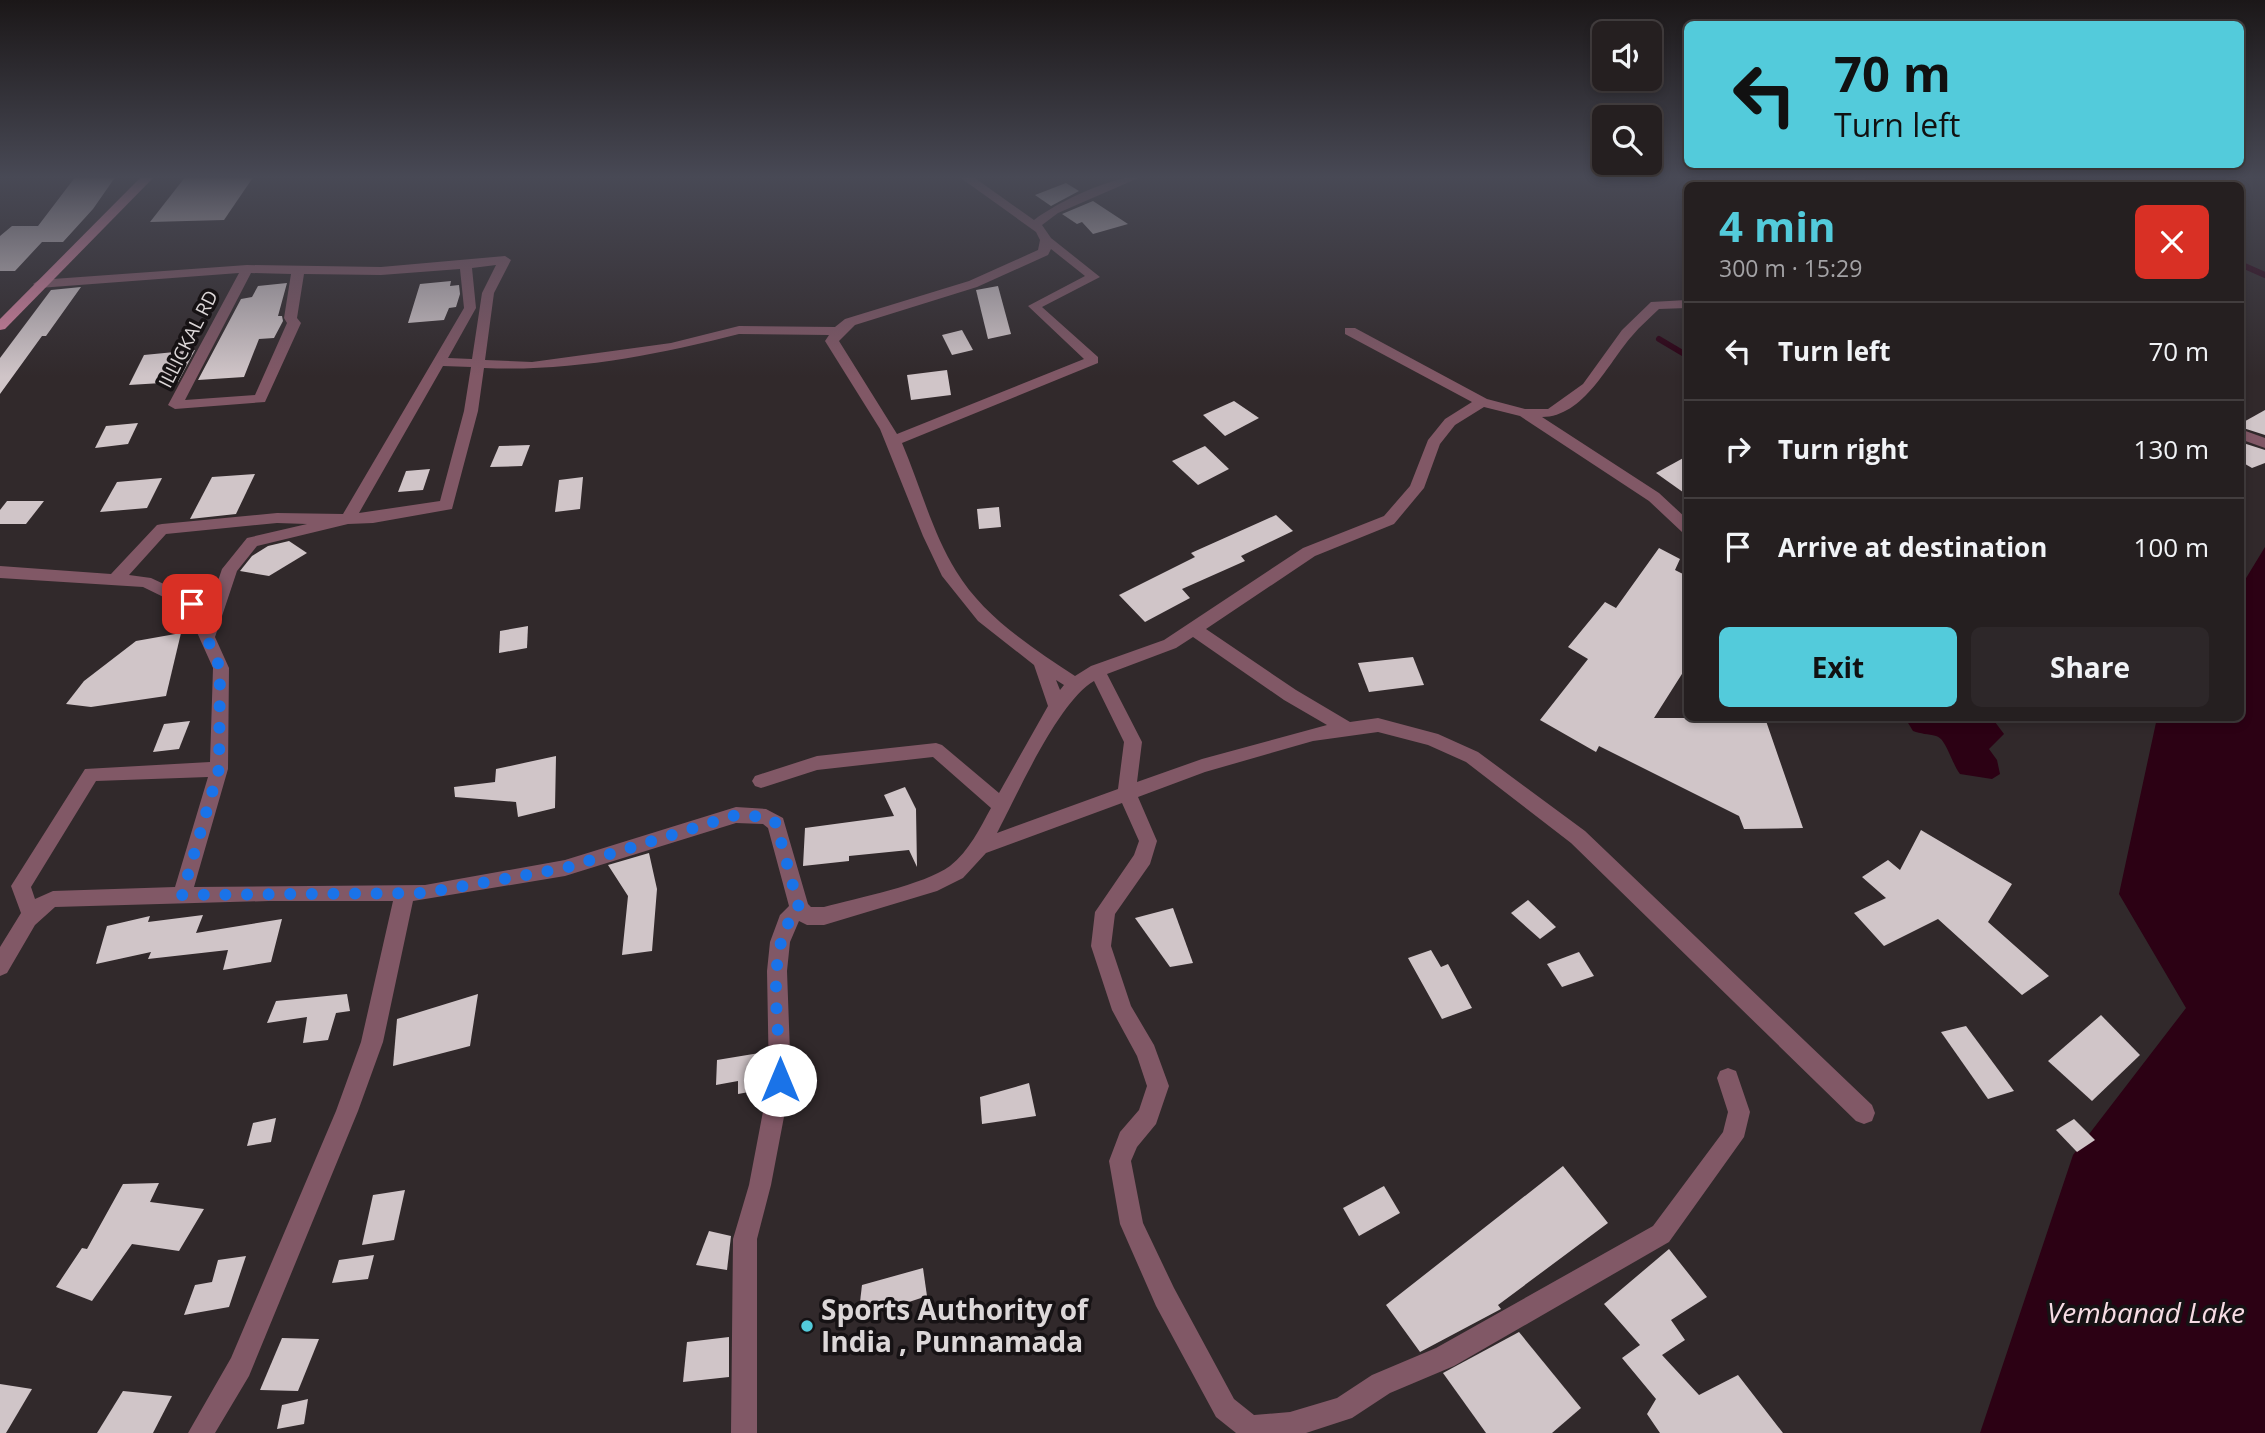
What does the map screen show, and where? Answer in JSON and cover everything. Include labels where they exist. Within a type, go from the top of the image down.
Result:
[{"type":"main road","points":[[0,326],[81,243]]},
{"type":"street","points":[[1046,243],[1044,252],[972,285],[850,322],[838,331],[832,341],[894,441],[929,537],[960,590],[986,618],[1041,662],[1075,684]]},
{"type":"street","points":[[894,441],[1093,359],[1034,306],[1094,277],[1050,243]]},
{"type":"street","points":[[116,580],[162,529],[203,522],[277,518],[373,519],[447,505],[471,411],[488,293],[505,260],[382,271],[298,270]]},
{"type":"street","points":[[206,638],[230,569],[252,542],[348,519],[470,308],[466,265]]},
{"type":"street","name":"ILLICKAL RD","points":[[39,284],[166,272],[247,269],[298,270],[290,318],[294,323],[260,400],[176,405],[247,269]]},
{"type":"street","points":[[1350,331],[1482,402],[1525,413],[1551,413],[1588,387],[1627,333],[1656,305],[1684,304]]},
{"type":"street","points":[[439,362],[532,366],[671,347],[739,330],[838,331]]},
{"type":"street","points":[[0,967],[31,914],[40,904],[65,897],[405,893],[462,888],[532,876],[736,815],[754,815],[776,823],[799,908],[807,916],[824,916],[930,885],[956,872],[979,847],[1056,706],[1075,684],[1097,671],[1170,645],[1309,552],[1390,520],[1417,488],[1433,443],[1450,422],[1482,402]]},
{"type":"street","points":[[1525,413],[1654,497],[1684,525]]},
{"type":"street","points":[[2244,435],[2265,443]]},
{"type":"street","points":[[0,572],[145,582],[192,604],[220,668],[219,769],[182,895]]},
{"type":"street","points":[[1194,629],[1290,695],[1348,729]]},
{"type":"street","points":[[1041,662],[1056,706]]},
{"type":"street","points":[[1097,671],[1133,741],[1127,793],[1149,841],[1143,858],[1105,912],[1101,946],[1122,1010],[1146,1052],[1158,1086],[1148,1116],[1128,1140],[1120,1161],[1132,1224],[1165,1297],[1224,1408],[1243,1431],[1290,1425],[1343,1409],[1381,1384],[1446,1357],[1661,1234],[1733,1137],[1739,1112],[1728,1078]]},
{"type":"street","points":[[979,847],[1202,766],[1313,734],[1378,725],[1432,739],[1472,757],[1578,838],[1864,1113]]},
{"type":"street","points":[[761,781],[817,763],[936,750],[1002,806]]},
{"type":"street","points":[[31,914],[21,886],[91,774],[219,769]]},
{"type":"street","points":[[201,1433],[240,1367],[347,1111],[372,1042],[405,893]]},
{"type":"street","points":[[744,1433],[745,1239],[760,1185],[780,1080],[777,971],[780,942],[787,921],[799,908]]},
{"type":"water","name":"Vembanad Lake","points":[[2265,547],[2265,1433],[1980,1433],[2073,1155],[2186,1008],[2119,894],[2156,721],[2244,721],[2244,581]]},
{"type":"water","points":[[1907,721],[1994,721],[2004,734],[1989,749],[1997,760],[2000,774],[1992,779],[1960,774],[1940,738],[1913,731]]},
{"type":"building","points":[[0,243],[41,243],[15,271],[0,271]]},
{"type":"building","points":[[451,281],[450,286],[459,285],[460,294],[456,307],[449,308],[444,320],[408,323],[420,284]]},
{"type":"building","points":[[287,283],[278,316],[282,316],[283,321],[274,338],[259,339],[244,377],[198,380],[241,299],[252,297],[258,286]]},
{"type":"building","points":[[998,286],[1011,334],[988,339],[976,290]]},
{"type":"building","points":[[81,287],[0,394],[0,358],[51,290]]},
{"type":"building","points":[[962,330],[973,350],[952,355],[942,335]]},
{"type":"building","points":[[195,350],[178,382],[129,385],[144,355]]},
{"type":"building","points":[[947,370],[951,395],[911,400],[907,375]]},
{"type":"building","points":[[1234,401],[1259,418],[1225,436],[1203,415]]},
{"type":"building","points":[[2265,410],[2265,435],[2244,428],[2244,422]]},
{"type":"building","points":[[138,423],[128,444],[95,448],[106,426]]},
{"type":"building","points":[[2244,443],[2265,450],[2265,463],[2252,468],[2244,463]]},
{"type":"building","points":[[530,445],[522,466],[490,467],[499,446]]},
{"type":"building","points":[[1205,446],[1229,469],[1198,485],[1172,461]]},
{"type":"building","points":[[1684,458],[1684,493],[1656,473]]},
{"type":"building","points":[[430,469],[423,490],[398,492],[406,471]]},
{"type":"building","points":[[255,474],[236,514],[190,519],[212,477]]},
{"type":"building","points":[[583,477],[580,509],[555,512],[559,480]]},
{"type":"building","points":[[162,478],[147,508],[100,512],[117,482]]},
{"type":"building","points":[[7,501],[44,501],[26,524],[0,524],[0,510]]},
{"type":"building","points":[[999,507],[1001,527],[979,529],[977,509]]},
{"type":"building","points":[[1276,515],[1293,531],[1241,556],[1245,561],[1182,589],[1190,598],[1145,622],[1119,595],[1195,557],[1191,553]]},
{"type":"building","points":[[289,541],[307,553],[269,576],[240,571],[252,556],[268,546]]},
{"type":"building","points":[[1659,548],[1680,559],[1675,570],[1684,574],[1684,671],[1654,718],[1684,718],[1684,721],[1766,721],[1803,828],[1744,829],[1739,816],[1599,746],[1596,752],[1540,720],[1588,659],[1568,647],[1605,602],[1616,608]]},
{"type":"building","points":[[528,626],[527,648],[499,653],[500,631]]},
{"type":"building","points":[[181,633],[166,696],[91,707],[66,704],[84,681],[136,641]]},
{"type":"building","points":[[1413,657],[1424,685],[1369,692],[1358,663]]},
{"type":"building","points":[[190,721],[179,749],[153,752],[164,724]]},
{"type":"building","points":[[556,756],[555,808],[518,817],[516,802],[455,797],[454,787],[495,782],[496,769]]},
{"type":"building","points":[[905,787],[916,809],[917,867],[909,850],[849,856],[849,861],[803,866],[805,828],[894,816],[884,795]]},
{"type":"building","points":[[1921,830],[2012,884],[1988,922],[2049,976],[2022,995],[1938,919],[1884,946],[1854,913],[1886,898],[1862,877],[1888,860],[1900,870]]},
{"type":"building","points":[[649,853],[657,889],[652,951],[622,955],[628,896],[608,865]]},
{"type":"building","points":[[1528,900],[1556,927],[1540,939],[1511,913]]},
{"type":"building","points":[[1173,908],[1193,963],[1170,967],[1135,918]]},
{"type":"building","points":[[203,915],[196,933],[282,919],[271,962],[223,970],[228,950],[148,959],[151,952],[96,964],[107,926],[150,916],[148,922]]},
{"type":"building","points":[[1431,950],[1441,967],[1448,964],[1472,1008],[1442,1019],[1408,958]]},
{"type":"building","points":[[1579,952],[1594,976],[1562,987],[1547,964]]},
{"type":"building","points":[[347,994],[350,1011],[336,1013],[328,1040],[303,1043],[307,1017],[267,1023],[276,1001]]},
{"type":"building","points":[[478,994],[470,1046],[393,1066],[397,1019]]},
{"type":"building","points":[[2101,1015],[2140,1055],[2092,1101],[2048,1061]]},
{"type":"building","points":[[1966,1026],[2014,1091],[1988,1099],[1941,1032]]},
{"type":"building","points":[[766,1052],[765,1089],[738,1094],[738,1081],[716,1085],[717,1060]]},
{"type":"building","points":[[1029,1083],[1036,1116],[982,1124],[980,1097]]},
{"type":"building","points":[[276,1118],[271,1142],[247,1146],[253,1123]]},
{"type":"building","points":[[2074,1119],[2095,1140],[2077,1152],[2056,1130]]},
{"type":"building","points":[[1563,1166],[1608,1223],[1498,1305],[1501,1309],[1420,1352],[1386,1305]]},
{"type":"building","points":[[159,1183],[150,1202],[204,1209],[179,1251],[132,1244],[92,1301],[56,1287],[82,1248],[87,1249],[123,1184]]},
{"type":"building","points":[[1384,1186],[1400,1213],[1359,1236],[1343,1208]]},
{"type":"building","points":[[405,1190],[394,1240],[362,1245],[373,1195]]},
{"type":"building","points":[[709,1231],[731,1236],[727,1270],[696,1265]]},
{"type":"building","points":[[1669,1249],[1707,1297],[1671,1320],[1685,1340],[1662,1355],[1699,1395],[1738,1375],[1783,1433],[1660,1433],[1647,1414],[1656,1399],[1622,1358],[1640,1345],[1604,1304]]},
{"type":"building","points":[[374,1255],[368,1279],[332,1283],[339,1260]]},
{"type":"building","points":[[246,1256],[229,1307],[184,1315],[195,1285],[212,1282],[218,1260]]},
{"type":"building","points":[[923,1268],[927,1296],[858,1319],[862,1285]]},
{"type":"building","points":[[1519,1332],[1581,1408],[1552,1433],[1486,1433],[1443,1373]]},
{"type":"building","points":[[729,1337],[729,1377],[683,1382],[687,1342]]},
{"type":"building","points":[[282,1338],[319,1339],[298,1391],[260,1390]]},
{"type":"building","points":[[0,1384],[32,1389],[6,1433],[0,1433]]},
{"type":"building","points":[[123,1391],[172,1396],[153,1433],[97,1433]]},
{"type":"building","points":[[308,1399],[304,1424],[277,1429],[282,1405]]},
{"type":"waterway","points":[[2244,266],[2265,275]]},
{"type":"waterway","points":[[1659,339],[1684,354]]},
{"type":"place","name":"Sports Authority of India , Punnamada","points":[[807,1326]]},
{"type":"route","points":[[192,604],[220,668],[219,769],[182,895],[425,893],[565,868],[736,815],[766,817],[776,823],[799,908],[787,921],[780,942],[777,971],[780,1080]]}]
